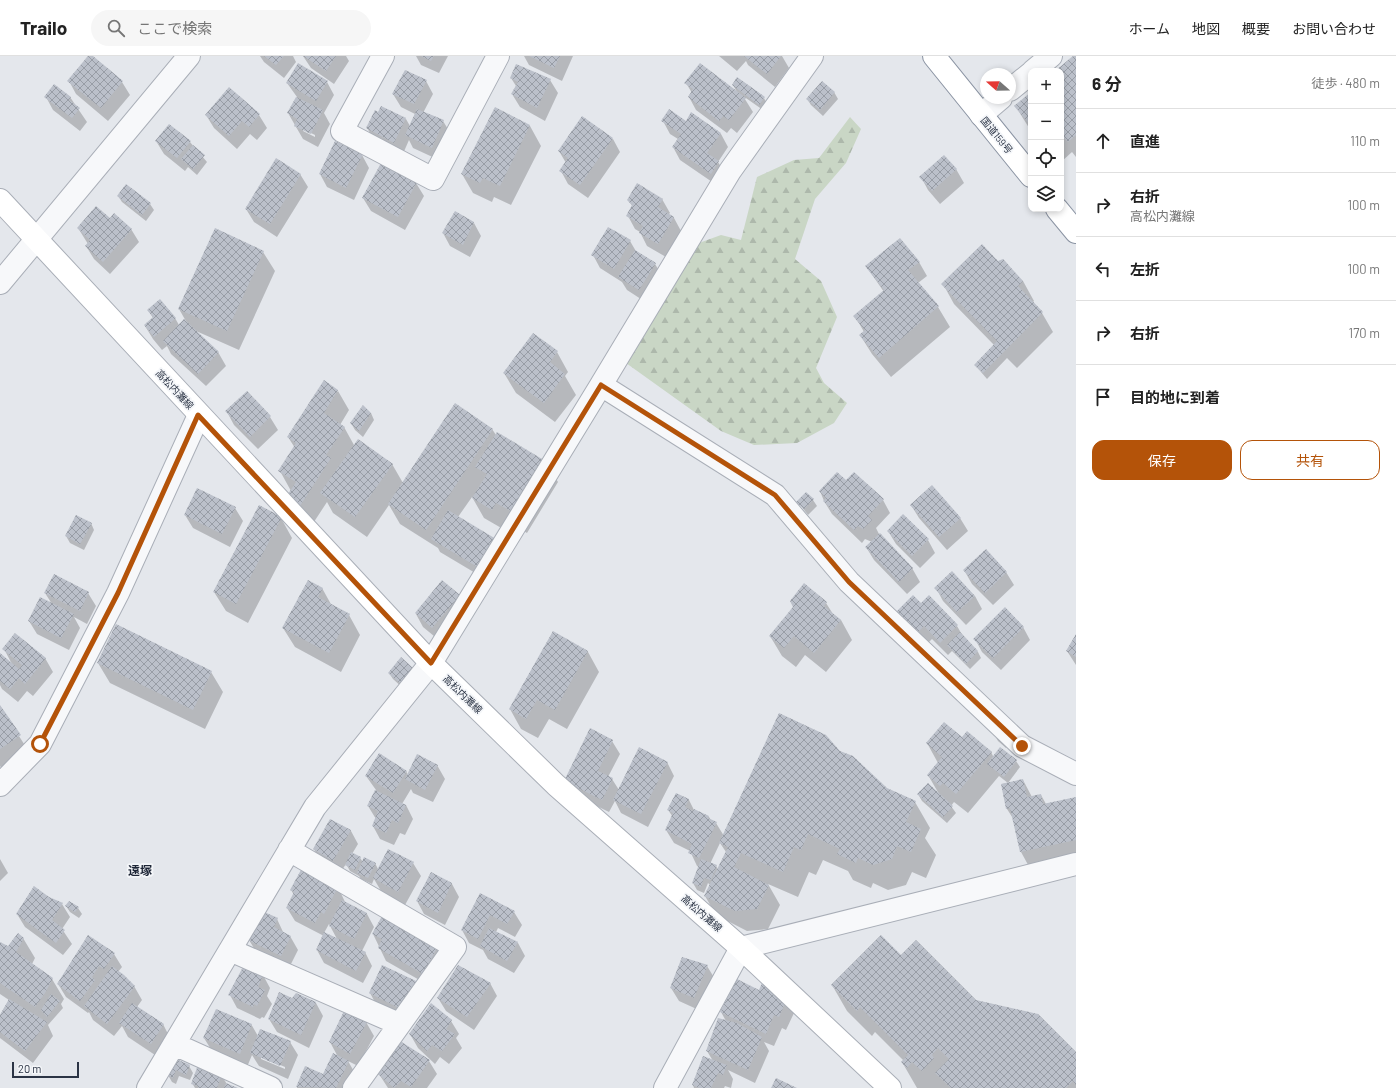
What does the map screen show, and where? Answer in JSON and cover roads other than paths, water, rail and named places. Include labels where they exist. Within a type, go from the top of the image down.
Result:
[{"type":"main road","name":"国道159号","points":[[934,56],[1028,172]]},
{"type":"main road","name":"高松内灘線","points":[[0,200],[198,415],[431,663],[556,784],[741,948],[890,1088]]},
{"type":"main road","points":[[1059,212],[1076,232]]},
{"type":"street","points":[[0,283],[189,56]]},
{"type":"street","points":[[383,56],[342,131],[433,178],[498,56]]},
{"type":"street","points":[[148,1088],[315,807],[431,663],[730,171],[812,56]]},
{"type":"street","points":[[1037,68],[1051,56]]},
{"type":"street","points":[[1016,85],[1028,75]]},
{"type":"street","points":[[981,114],[994,104]]},
{"type":"street","points":[[601,385],[775,495],[849,582],[1022,746],[1076,774]]},
{"type":"street","points":[[0,785],[40,744],[118,593],[198,415]]},
{"type":"street","points":[[289,850],[455,947],[354,1088]]},
{"type":"street","points":[[665,1088],[741,948],[1076,864]]},
{"type":"street","points":[[230,950],[399,1024]]},
{"type":"street","points":[[174,1044],[271,1088]]},
{"type":"district","name":"遠塚","points":[[140,871]]}]
